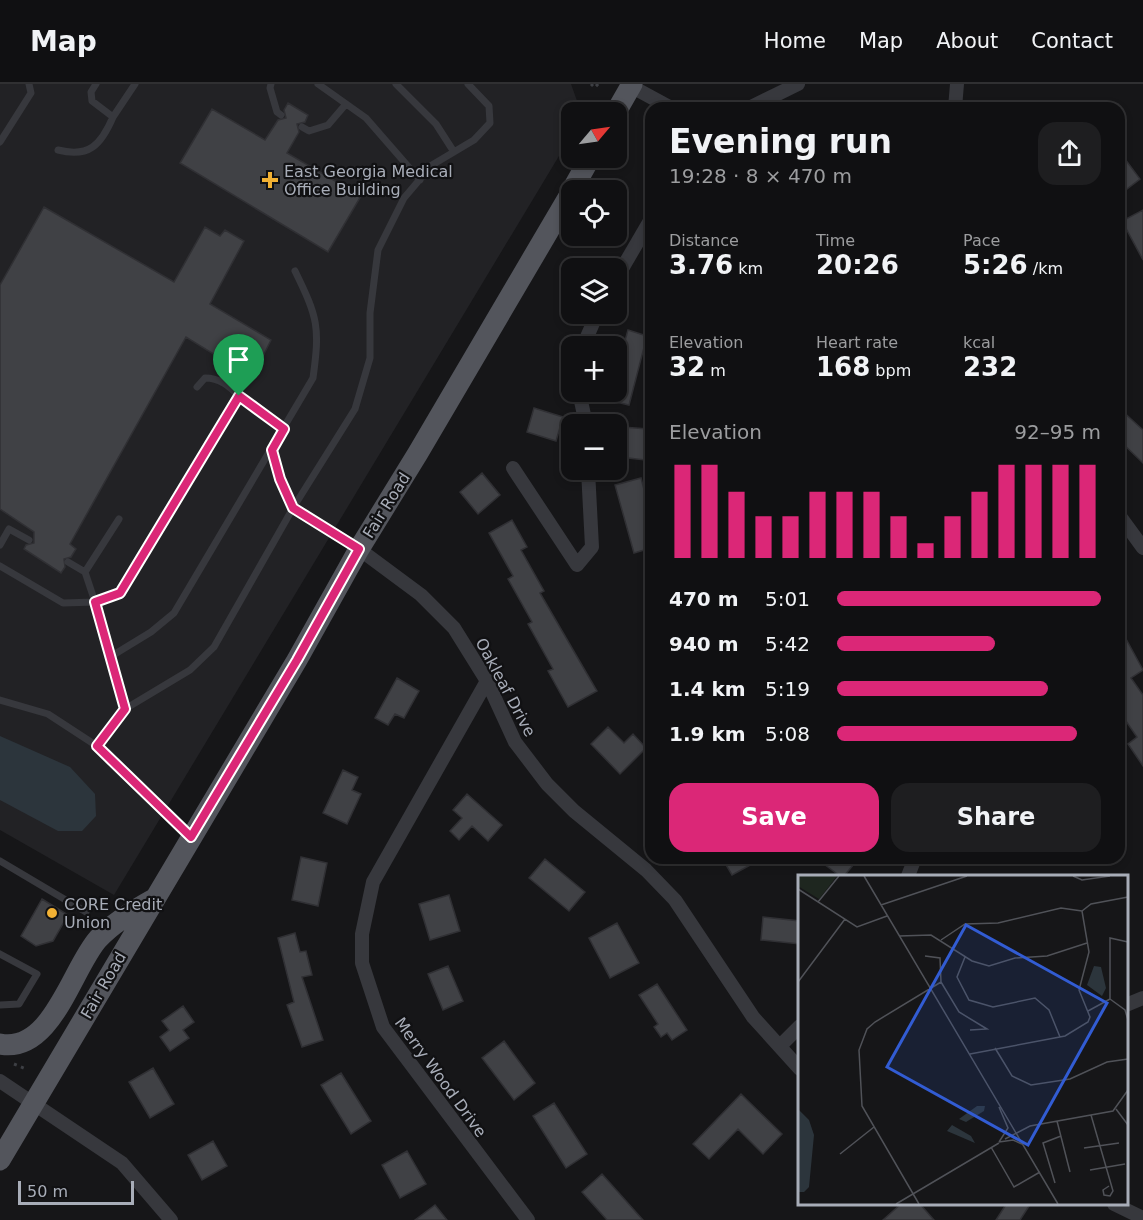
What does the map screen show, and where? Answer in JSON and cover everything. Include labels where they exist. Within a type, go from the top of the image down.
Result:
[{"type":"main road","points":[[621,102],[630,85]]},
{"type":"main road","name":"Fair Road","points":[[0,1160],[36,1103],[154,899],[297,660],[359,549],[561,210]]},
{"type":"main road","points":[[0,1044],[22,1041],[36,1034],[53,1016],[97,940],[126,915],[154,899]]},
{"type":"street","points":[[761,102],[798,84]]},
{"type":"street","points":[[956,102],[957,84]]},
{"type":"street","points":[[630,85],[660,102]]},
{"type":"street","points":[[627,260],[645,229]]},
{"type":"street","points":[[513,468],[577,565],[592,547],[589,480]]},
{"type":"street","points":[[1125,523],[1143,548]]},
{"type":"street","name":"Oakleaf Drive","points":[[359,549],[421,595],[454,628],[487,681],[515,742],[546,784],[574,811],[646,870],[675,900],[753,1017],[798,1067]]},
{"type":"street","name":"Merry Wood Drive","points":[[487,681],[373,882],[362,934],[362,963],[383,1028],[528,1220]]},
{"type":"street","points":[[1128,1004],[1143,998]]},
{"type":"street","points":[[780,1046],[798,1028]]},
{"type":"street","points":[[0,1081],[122,1162],[171,1220]]},
{"type":"street","points":[[1118,1205],[1143,1218]]},
{"type":"lane","points":[[0,142],[31,93],[29,84]]},
{"type":"lane","points":[[96,84],[91,92],[92,101],[113,117]]},
{"type":"lane","points":[[58,150],[75,154],[88,150],[105,136],[113,117],[135,84]]},
{"type":"lane","points":[[271,84],[277,112],[281,114]]},
{"type":"lane","points":[[318,84],[366,118],[420,180]]},
{"type":"lane","points":[[396,84],[436,124],[454,152]]},
{"type":"lane","points":[[97,746],[125,709],[189,670],[214,647],[293,508],[355,410],[370,358],[370,313],[378,250],[404,198],[432,165],[474,140],[490,123],[489,106],[468,84]]},
{"type":"lane","points":[[302,127],[309,131],[328,125],[346,104]]},
{"type":"lane","points":[[110,657],[151,632],[174,613],[313,378],[318,338],[313,308],[295,272]]},
{"type":"lane","points":[[196,387],[205,378],[227,384],[239,396],[284,429]]},
{"type":"lane","points":[[0,566],[63,603],[95,602],[120,593],[239,396]]},
{"type":"lane","points":[[272,450],[280,479],[293,508],[359,549]]},
{"type":"lane","points":[[85,572],[119,519]]},
{"type":"lane","points":[[0,524],[29,540]]},
{"type":"lane","points":[[0,545],[9,529]]},
{"type":"lane","points":[[68,562],[85,572],[125,709]]},
{"type":"lane","points":[[0,700],[48,714],[97,746],[191,837]]},
{"type":"lane","points":[[0,861],[86,912]]},
{"type":"lane","points":[[0,954],[37,974],[19,1004],[0,1005]]},
{"type":"path","points":[[594,85],[601,89]]},
{"type":"path","points":[[14,1064],[26,1069]]},
{"type":"shaded area","points":[[0,84],[571,84],[577,102],[561,102],[561,153],[114,895],[0,830]]},
{"type":"shaded area","points":[[0,736],[70,767],[95,794],[96,816],[82,831],[58,831],[0,800]]},
{"type":"building","name":"East Georgia Medical Office Building","points":[[288,103],[308,115],[305,122],[297,124],[299,132],[287,153],[361,196],[328,252],[180,163],[212,109],[265,140],[278,120],[286,118],[284,110]]},
{"type":"building","points":[[1125,159],[1140,179],[1125,190]]},
{"type":"building","points":[[44,207],[174,282],[205,227],[220,236],[225,230],[244,241],[210,304],[271,340],[259,364],[252,359],[246,374],[186,337],[70,544],[76,549],[71,557],[64,559],[65,567],[61,573],[24,549],[26,545],[34,543],[34,532],[0,509],[0,285]]},
{"type":"building","points":[[1143,210],[1143,260],[1125,227],[1125,219]]},
{"type":"building","points":[[628,330],[645,335],[645,344],[629,405],[616,402],[627,402]]},
{"type":"building","points":[[534,408],[561,416],[556,441],[527,432]]},
{"type":"building","points":[[1125,414],[1143,430],[1143,463],[1125,446]]},
{"type":"building","points":[[627,427],[645,429],[645,460],[627,458]]},
{"type":"building","points":[[482,473],[500,495],[478,514],[460,492]]},
{"type":"building","points":[[641,478],[645,493],[645,550],[634,553],[615,485]]},
{"type":"building","points":[[512,520],[527,547],[521,550],[544,591],[540,593],[597,691],[568,707],[548,671],[553,669],[528,624],[532,622],[508,579],[513,576],[489,533]]},
{"type":"building","points":[[1125,637],[1143,670],[1131,678],[1143,695],[1143,766],[1128,744],[1137,737],[1125,720]]},
{"type":"building","points":[[397,678],[419,691],[404,718],[395,714],[388,725],[375,718]]},
{"type":"building","points":[[608,727],[624,743],[633,734],[645,749],[620,774],[591,744]]},
{"type":"building","points":[[343,770],[358,777],[352,790],[361,794],[347,824],[323,813]]},
{"type":"building","points":[[467,794],[502,825],[488,841],[472,826],[459,840],[450,831],[462,818],[453,810]]},
{"type":"building","points":[[301,857],[327,863],[318,906],[292,900]]},
{"type":"building","points":[[545,859],[585,892],[569,911],[529,878]]},
{"type":"building","points":[[726,864],[752,864],[732,875]]},
{"type":"building","points":[[824,864],[854,864],[845,875],[839,875]]},
{"type":"building","points":[[449,895],[460,931],[430,940],[419,904]]},
{"type":"building","points":[[42,899],[68,915],[53,941],[36,946],[21,936]]},
{"type":"building","points":[[763,917],[798,921],[798,944],[761,940]]},
{"type":"building","points":[[617,923],[639,963],[610,978],[589,938]]},
{"type":"building","points":[[295,933],[300,952],[306,951],[312,975],[302,977],[323,1040],[302,1047],[287,1005],[294,1002],[278,938]]},
{"type":"building","points":[[448,966],[463,1001],[443,1010],[428,974]]},
{"type":"building","points":[[657,984],[687,1030],[672,1040],[667,1033],[661,1037],[654,1027],[658,1024],[639,995]]},
{"type":"building","points":[[183,1006],[194,1022],[183,1030],[189,1038],[170,1051],[160,1037],[169,1030],[162,1021]]},
{"type":"building","points":[[504,1041],[535,1083],[514,1100],[482,1058]]},
{"type":"building","points":[[153,1068],[174,1104],[150,1118],[129,1082]]},
{"type":"building","points":[[341,1073],[371,1121],[351,1134],[321,1085]]},
{"type":"building","points":[[741,1094],[782,1134],[763,1154],[738,1129],[709,1159],[693,1144]]},
{"type":"building","points":[[554,1103],[587,1154],[566,1168],[533,1116]]},
{"type":"building","points":[[213,1141],[227,1166],[202,1180],[188,1155]]},
{"type":"building","points":[[407,1151],[426,1184],[400,1198],[382,1165]]},
{"type":"building","points":[[602,1174],[643,1220],[607,1220],[582,1192]]},
{"type":"building","points":[[435,1205],[447,1220],[415,1220]]},
{"type":"building","points":[[900,1205],[921,1205],[934,1220],[883,1220]]},
{"type":"building","points":[[1006,1205],[1030,1205],[1020,1220],[996,1220]]},
{"type":"place","name":"East Georgia Medical Office Building","points":[[270,180]]},
{"type":"place","name":"CORE Credit Union","points":[[52,913]]},
{"type":"route","points":[[239,396],[284,429],[272,450],[280,479],[293,508],[359,549],[297,660],[191,837],[97,746],[125,709],[95,602],[120,593],[239,396]]}]
